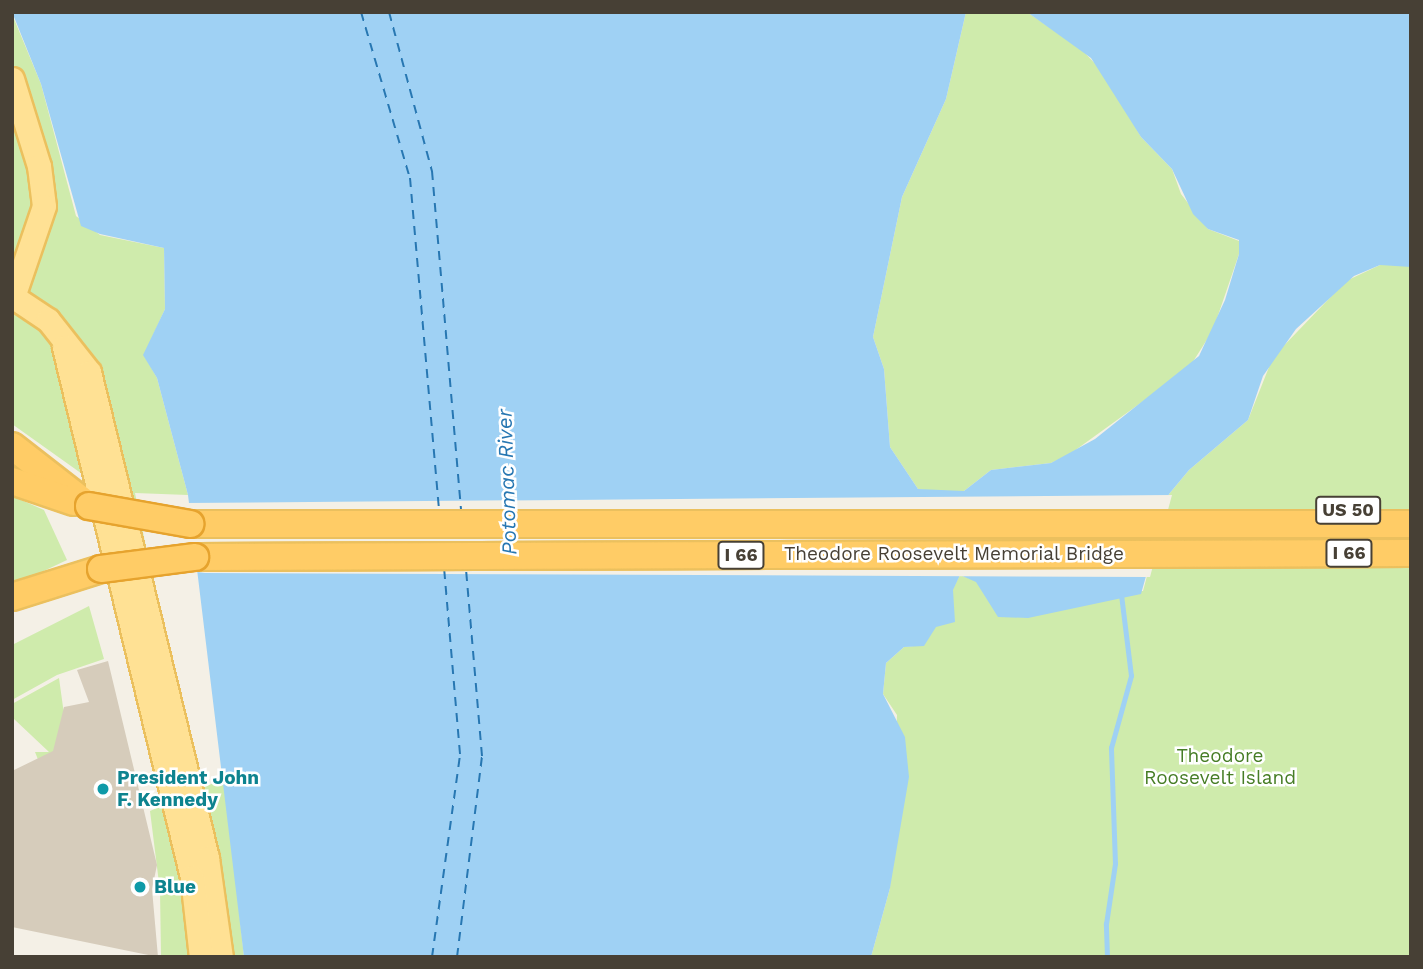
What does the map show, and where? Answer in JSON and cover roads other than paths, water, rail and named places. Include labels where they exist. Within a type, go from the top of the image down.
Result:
[{"type":"highway","points":[[12,446],[89,506]]},
{"type":"highway","name":"Theodore Roosevelt Memorial Bridge","points":[[12,481],[89,506],[190,524],[1179,521],[1411,524]]},
{"type":"highway","name":"Theodore Roosevelt Memorial Bridge","points":[[1179,521],[1411,507]]},
{"type":"highway","name":"Theodore Roosevelt Memorial Bridge","points":[[90,572],[154,559],[209,557],[1411,553]]},
{"type":"highway","points":[[12,597],[90,572]]},
{"type":"highway","name":"I 66","points":[[12,616],[90,572]]},
{"type":"main road","points":[[12,79],[39,166],[44,206],[13,297],[39,312],[89,372],[207,858],[221,957]]},
{"type":"main road","points":[[62,337],[192,877],[201,957]]},
{"type":"water","name":"Potomac River","points":[[12,12],[966,12],[946,99],[902,197],[873,337],[884,369],[890,447],[918,489],[964,491],[991,470],[1051,463],[1095,439],[1199,356],[1225,300],[1239,254],[1239,240],[1208,229],[1193,214],[1172,169],[1141,137],[1091,58],[1027,12],[1411,12],[1411,267],[1380,265],[1354,276],[1296,329],[1263,376],[1248,420],[1189,470],[1169,494],[1141,594],[1028,618],[998,617],[976,582],[960,575],[953,590],[955,622],[936,627],[924,646],[904,647],[886,663],[883,694],[905,737],[909,777],[890,888],[871,957],[244,957],[188,495],[157,378],[143,355],[165,309],[164,248],[100,234],[81,226],[41,84]]},
{"type":"waterway","points":[[1107,957],[1106,924],[1115,864],[1111,748],[1131,676],[1121,594]]},
{"type":"place","name":"President John F. Kennedy","points":[[103,789]]},
{"type":"place","name":"Blue","points":[[140,887]]},
{"type":"park label","name":"Theodore Roosevelt Island","points":[[1220,767]]}]
